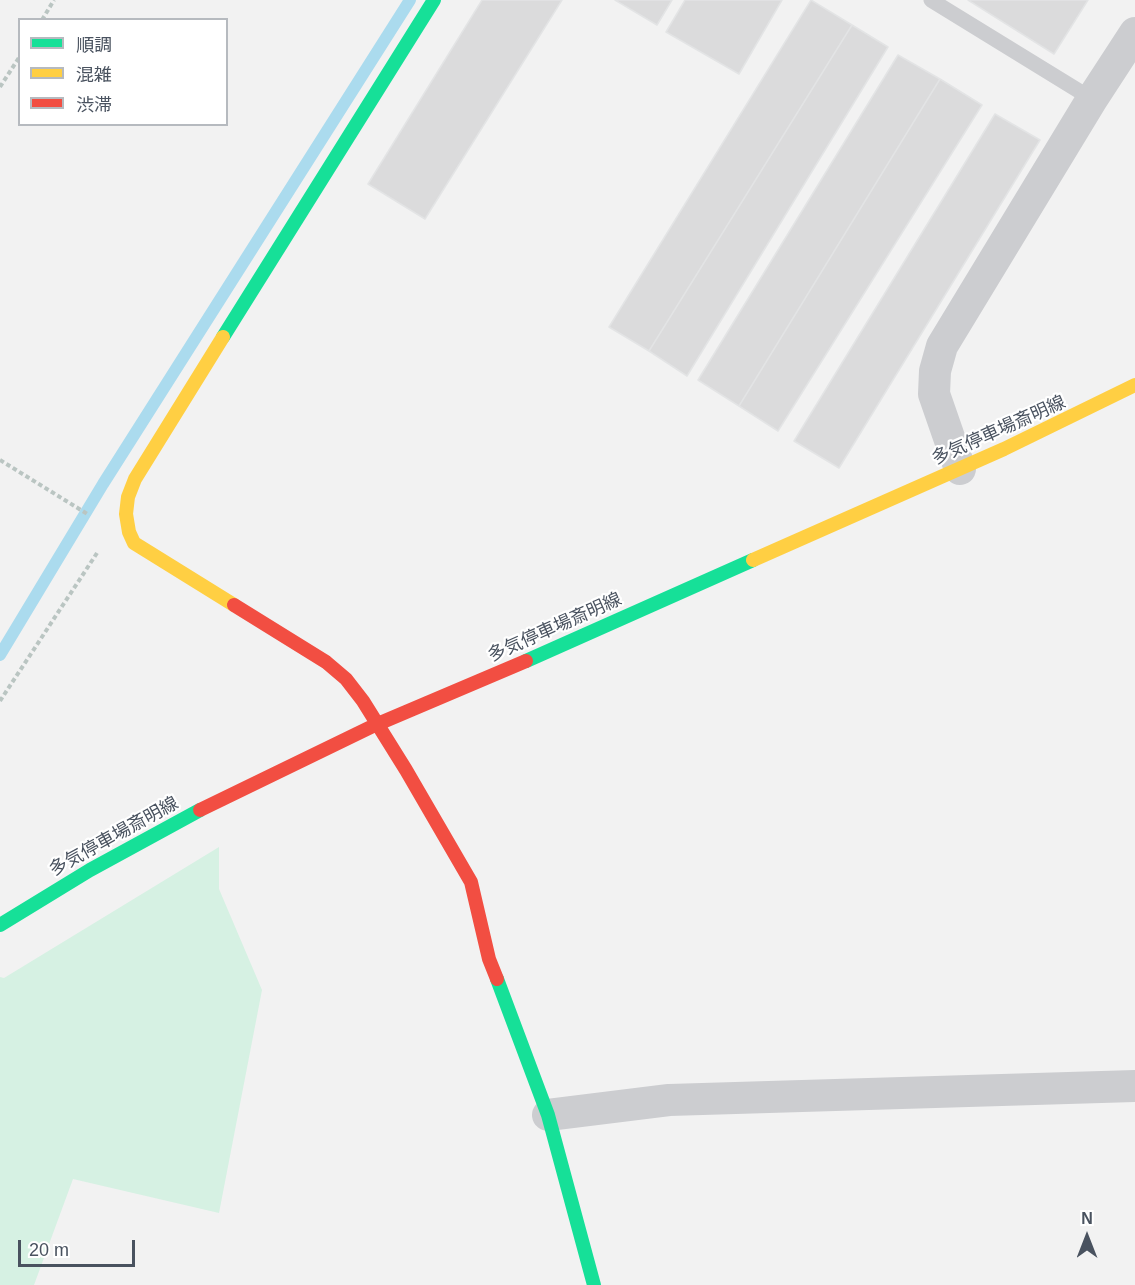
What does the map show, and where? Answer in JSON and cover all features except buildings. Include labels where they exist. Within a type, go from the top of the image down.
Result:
[{"type":"street","points":[[434,0],[140,469],[126,502],[124,518],[134,543],[326,662],[346,679],[363,701],[406,770],[471,882],[489,959],[548,1115],[594,1285]]},
{"type":"street","points":[[960,469],[934,394],[935,371],[942,346],[1092,99],[1135,33]]},
{"type":"street","name":"多気停車場斎明線","points":[[0,926],[72,880],[157,833],[295,763],[376,725],[550,651],[960,469],[1089,410],[1135,385]]},
{"type":"street","points":[[548,1115],[669,1100],[1135,1086]]},
{"type":"lane","points":[[931,0],[1092,99]]},
{"type":"path","points":[[43,18],[54,0]]},
{"type":"path","points":[[0,87],[18,59]]},
{"type":"path","points":[[0,460],[98,520]]},
{"type":"path","points":[[0,701],[101,547]]},
{"type":"green space","points":[[219,847],[219,889],[262,990],[219,1213],[73,1179],[34,1285],[0,1285],[0,977],[4,978]]},
{"type":"waterway","points":[[0,655],[103,484],[410,0]]},
{"type":"traffic: fast","points":[[223,337],[434,0]]},
{"type":"traffic: fast","points":[[526,661],[753,560]]},
{"type":"traffic: fast","points":[[0,925],[90,870],[200,810]]},
{"type":"traffic: fast","points":[[497,979],[548,1115],[594,1285]]},
{"type":"traffic: slow","points":[[223,337],[135,479],[128,497],[126,514],[129,532],[134,543],[234,605]]},
{"type":"traffic: slow","points":[[753,560],[1004,449],[1135,385]]},
{"type":"traffic: jam","points":[[234,605],[326,662],[346,679],[363,701],[471,882],[489,959],[497,979]]},
{"type":"traffic: jam","points":[[200,810],[373,726],[526,661]]}]
